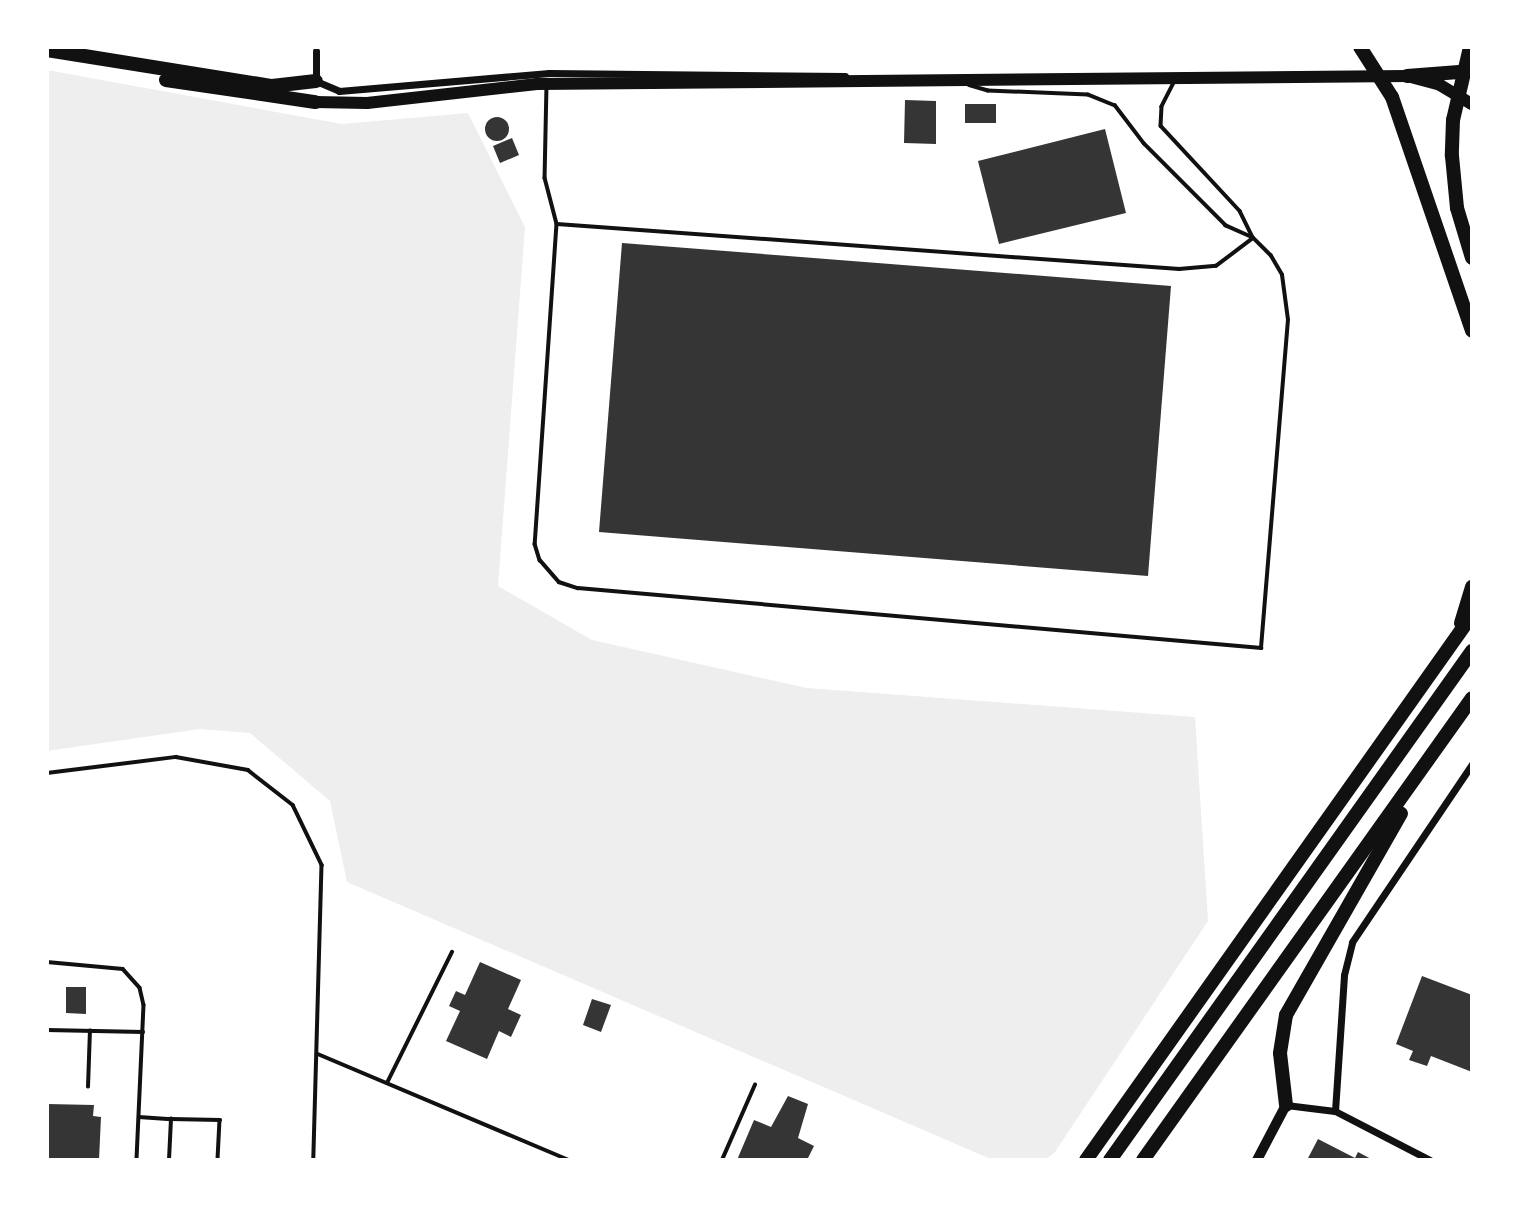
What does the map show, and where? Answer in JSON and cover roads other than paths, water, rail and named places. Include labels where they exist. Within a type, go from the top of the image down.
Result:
[{"type":"highway","points":[[1360,47],[1392,97],[1472,331]]},
{"type":"highway","points":[[1471,47],[1453,120],[1455,195],[1472,258]]},
{"type":"highway","points":[[47,50],[272,86],[316,81]]},
{"type":"highway","points":[[47,59],[238,94],[315,102],[367,103],[547,84],[837,83],[866,78],[1407,76],[1472,71]]},
{"type":"highway","points":[[1407,76],[1440,85],[1472,104]]},
{"type":"highway","points":[[1457,639],[1472,587]]},
{"type":"highway","points":[[1086,1160],[1472,615]]},
{"type":"highway","points":[[1110,1160],[1472,651]]},
{"type":"highway","points":[[1143,1160],[1472,698]]},
{"type":"highway","points":[[1286,1105],[1280,1053],[1286,1016],[1448,735]]},
{"type":"street","points":[[316,51],[316,81],[339,91],[549,73],[866,78]]},
{"type":"street","points":[[1335,1111],[1344,975],[1352,942],[1472,764]]},
{"type":"street","points":[[1256,1160],[1286,1105],[1335,1111],[1430,1160]]},
{"type":"lane","points":[[547,84],[545,178],[557,224],[535,544],[540,560],[559,582],[578,588],[1261,648],[1288,320],[1282,275],[1253,238],[1240,211],[1161,126],[1162,107],[1178,77]]},
{"type":"lane","points":[[945,78],[988,91],[1088,95],[1115,106],[1144,144],[1226,226],[1253,238]]},
{"type":"lane","points":[[557,224],[1179,269],[1216,266],[1253,238]]},
{"type":"lane","points":[[47,773],[176,757],[248,770],[293,805],[322,865],[314,1160]]},
{"type":"lane","points":[[387,1083],[452,953]]},
{"type":"lane","points":[[47,962],[122,969],[140,988],[144,1032],[137,1160]]},
{"type":"lane","points":[[47,1030],[144,1032]]},
{"type":"lane","points":[[88,1087],[90,1031]]},
{"type":"lane","points":[[318,1054],[569,1160]]},
{"type":"lane","points":[[722,1160],[755,1085]]},
{"type":"lane","points":[[139,1117],[220,1120],[219,1159]]},
{"type":"lane","points":[[169,1160],[171,1119]]}]
